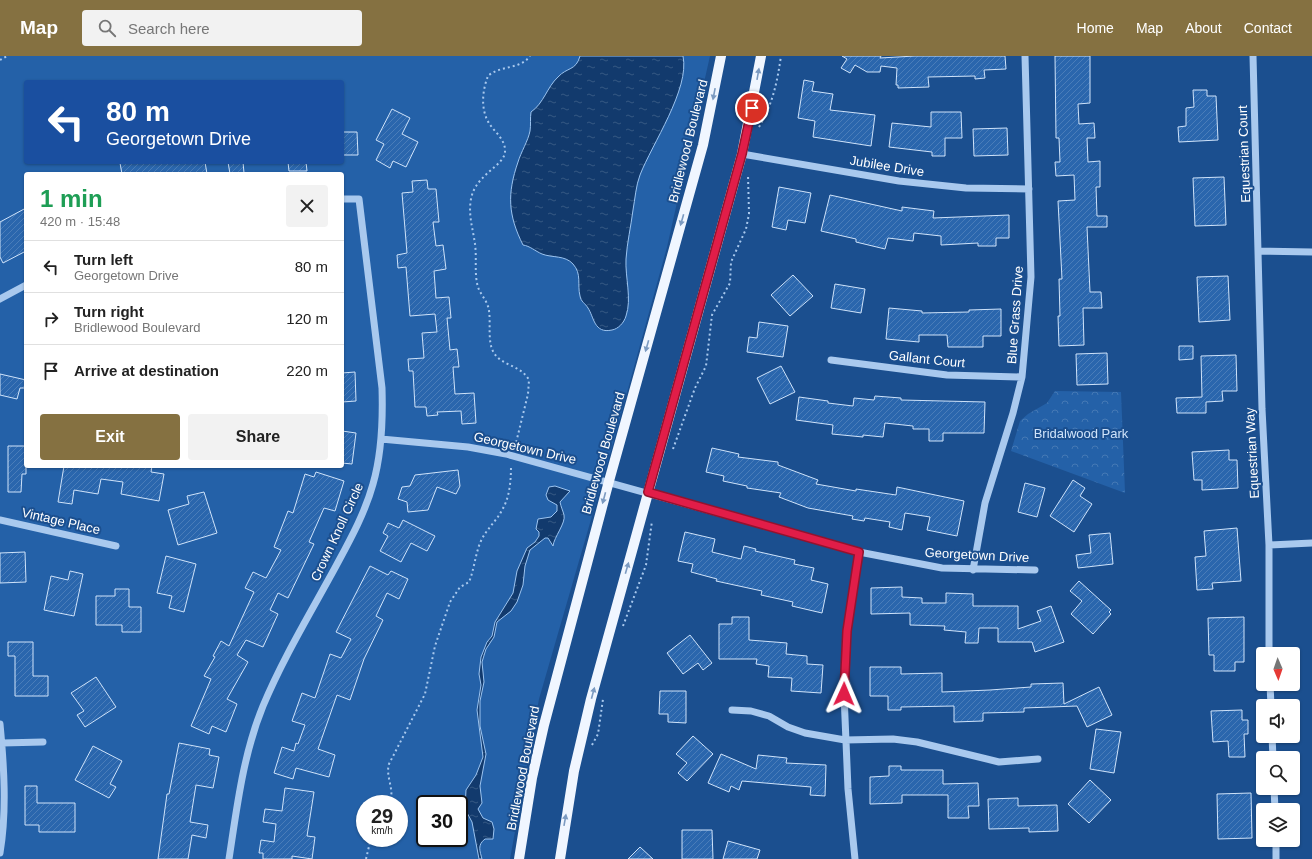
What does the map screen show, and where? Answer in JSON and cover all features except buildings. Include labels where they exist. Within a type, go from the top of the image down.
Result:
[{"type":"main road","name":"Bridlewood Boulevard","points":[[519,859],[532,778],[544,725],[609,481],[703,146],[721,56]]},
{"type":"main road","points":[[560,859],[572,785],[591,699],[648,492],[746,155],[761,56]]},
{"type":"street","name":"Blue Grass Drive","points":[[973,570],[985,503],[1013,413],[1022,377],[1031,277],[1025,56]]},
{"type":"street","name":"Equestrian Court","points":[[1253,56],[1258,251]]},
{"type":"street","name":"Jubilee Drive","points":[[746,155],[899,181],[966,188],[1029,189]]},
{"type":"street","name":"Crown Knoll Circle","points":[[229,859],[241,782],[256,723],[273,685],[343,554],[367,502],[378,463],[383,415],[382,388],[359,199],[344,199]]},
{"type":"street","points":[[1258,251],[1312,252]]},
{"type":"street","name":"Equestrian Way","points":[[1258,251],[1262,409],[1269,545],[1269,647]]},
{"type":"street","points":[[0,299],[24,286]]},
{"type":"street","name":"Gallant Court","points":[[831,360],[947,375],[1022,377]]},
{"type":"street","name":"Georgetown Drive","points":[[381,439],[468,447],[513,455],[859,552],[942,568],[973,570],[1035,570]]},
{"type":"street","name":"Vintage Place","points":[[0,520],[116,546]]},
{"type":"street","points":[[1269,545],[1312,543]]},
{"type":"street","points":[[855,859],[845,740],[844,658],[859,552]]},
{"type":"street","points":[[732,710],[751,711],[769,716],[788,727],[805,733],[845,740],[893,739],[917,742],[999,762],[1038,759]]},
{"type":"street","points":[[0,724],[4,783],[2,841],[0,853]]},
{"type":"street","points":[[2,743],[43,742]]},
{"type":"street","points":[[1276,847],[1276,859]]},
{"type":"path","points":[[0,60],[7,56]]},
{"type":"path","points":[[392,795],[388,772],[389,764],[425,694],[436,646],[453,596],[460,587],[469,582],[480,544],[488,528],[500,514],[505,504],[511,481],[513,455],[528,394],[529,380],[523,372],[497,358],[492,351],[488,303],[479,290],[477,282],[475,245],[470,208],[471,199],[476,184],[499,163],[505,151],[504,144],[490,125],[483,104],[484,90],[488,76],[495,72],[519,65],[530,56]]},
{"type":"path","points":[[757,130],[769,110],[776,87],[781,56]]},
{"type":"path","points":[[672,451],[695,388],[706,366],[712,315],[730,283],[731,262],[746,229],[749,214],[746,155]]},
{"type":"path","points":[[622,629],[626,623],[646,565],[652,516]]},
{"type":"path","points":[[590,750],[598,734],[604,695]]},
{"type":"path","points":[[366,859],[369,847]]},
{"type":"green space","points":[[0,56],[710,56],[667,247],[612,447],[539,699],[510,859],[0,859]]},
{"type":"green space","name":"Bridalwood Park","points":[[1055,391],[1121,392],[1125,493],[1011,451],[1020,421],[1028,414],[1047,403]]},
{"type":"water","points":[[580,56],[683,56],[684,69],[676,100],[640,175],[638,183],[626,259],[628,309],[625,319],[619,327],[606,331],[598,327],[588,308],[582,301],[579,292],[578,275],[573,264],[566,259],[542,254],[523,245],[514,224],[511,204],[514,174],[519,158],[528,139],[531,112],[539,104],[554,81],[561,74],[574,67]]},
{"type":"water","points":[[555,486],[570,491],[560,502],[564,515],[562,526],[555,538],[553,546],[548,538],[545,538],[530,550],[525,566],[523,585],[517,602],[511,611],[497,622],[494,637],[486,649],[482,662],[484,682],[480,701],[480,726],[486,754],[480,786],[482,803],[478,809],[483,818],[492,822],[494,829],[493,839],[485,839],[482,841],[480,853],[482,859],[479,859],[472,822],[468,815],[468,795],[466,795],[466,790],[476,775],[483,757],[477,710],[481,685],[479,674],[481,657],[487,642],[492,636],[495,622],[513,593],[517,571],[527,548],[535,542],[539,536],[539,532],[536,529],[538,519],[551,517],[557,511],[557,505],[548,500],[546,495],[549,487]]},
{"type":"route","points":[[752,108],[742,154],[648,492],[859,552],[844,658],[844,694]]}]
